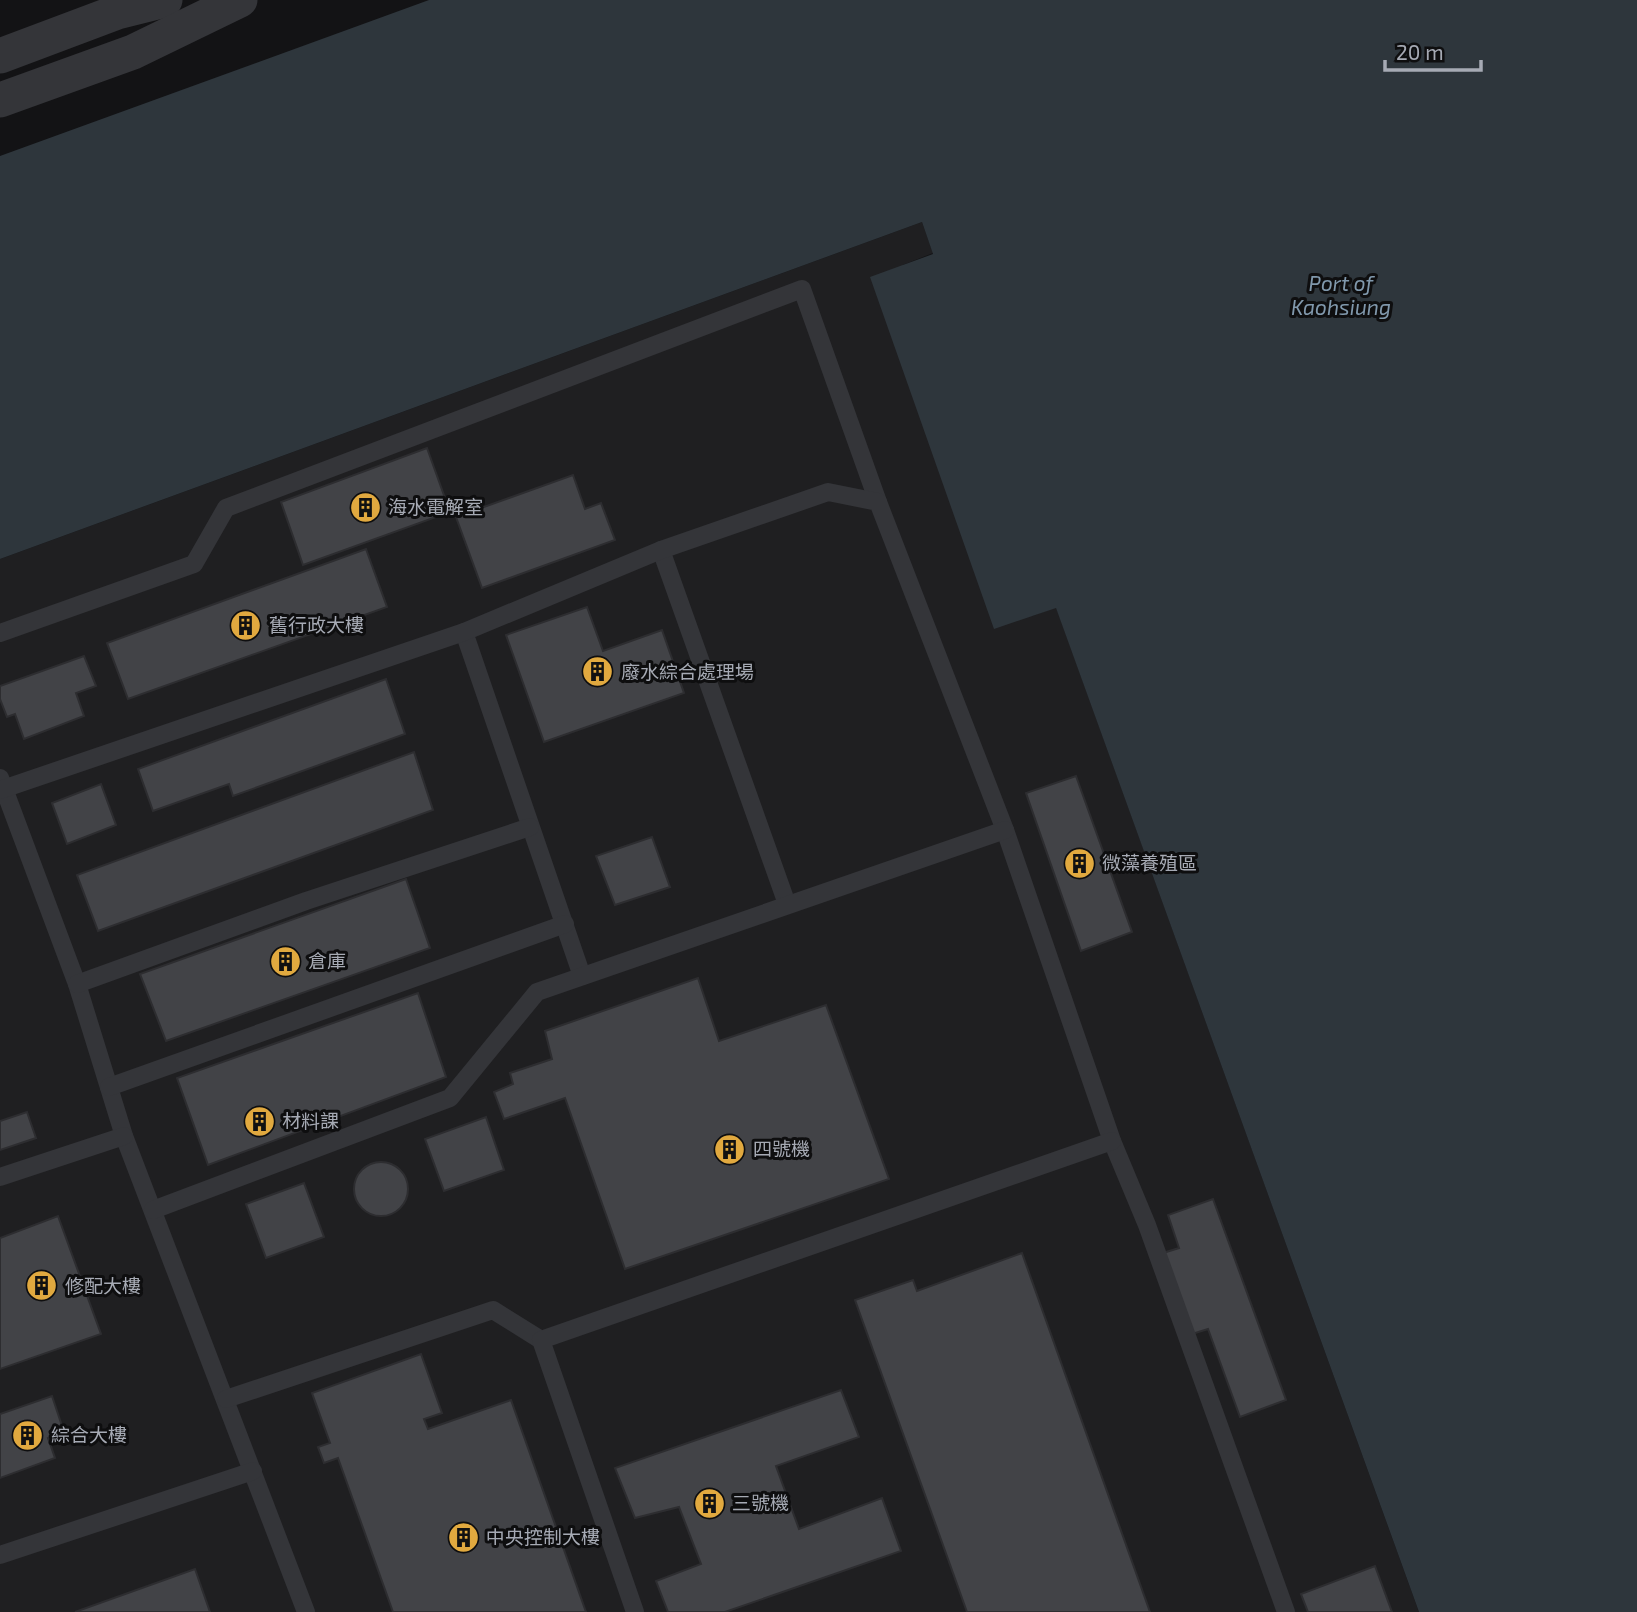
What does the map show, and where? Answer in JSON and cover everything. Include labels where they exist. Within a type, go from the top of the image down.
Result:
[{"type":"street","points":[[0,56],[117,12],[165,0]]},
{"type":"street","points":[[0,100],[133,52],[240,0]]},
{"type":"lane","points":[[0,633],[194,564],[226,508],[802,289],[878,502],[1005,830],[1112,1141],[1147,1225],[1286,1612]]},
{"type":"lane","points":[[306,1612],[124,1136],[77,984],[1,785],[464,632],[661,550],[828,492],[878,502]]},
{"type":"lane","points":[[661,550],[788,904]]},
{"type":"lane","points":[[464,632],[582,976]]},
{"type":"lane","points":[[77,984],[306,901],[530,827]]},
{"type":"lane","points":[[153,1210],[450,1098],[537,992],[1005,830]]},
{"type":"lane","points":[[109,1087],[565,924]]},
{"type":"lane","points":[[0,1177],[124,1136]]},
{"type":"lane","points":[[541,1340],[1112,1141]]},
{"type":"lane","points":[[226,1399],[493,1310],[541,1340],[635,1612]]},
{"type":"lane","points":[[0,1555],[253,1471]]},
{"type":"shaded area","points":[[922,222],[933,253],[903,265],[1032,616],[1056,607],[1419,1612],[0,1612],[0,559]]},
{"type":"water","name":"Port of Kaohsiung","points":[[429,0],[1637,0],[1637,1612],[1419,1612],[1056,608],[994,629],[870,277],[933,254],[922,222],[0,559],[0,156]]},
{"type":"building","name":"海水電解室","points":[[427,448],[450,512],[303,565],[281,502]]},
{"type":"building","name":"海水電解室","points":[[573,475],[585,509],[601,503],[615,540],[482,588],[456,517]]},
{"type":"building","name":"舊行政大樓","points":[[366,549],[387,607],[128,699],[107,643]]},
{"type":"building","name":"廢水綜合處理場","points":[[587,607],[603,651],[662,630],[684,693],[544,742],[506,635]]},
{"type":"building","points":[[84,656],[96,686],[76,693],[84,716],[24,739],[15,714],[7,717],[0,699],[0,686]]},
{"type":"building","points":[[386,679],[405,734],[233,796],[229,784],[153,811],[138,769]]},
{"type":"building","points":[[414,752],[433,810],[98,931],[77,875]]},
{"type":"building","name":"微藻養殖區","points":[[1076,776],[1132,932],[1081,951],[1026,793]]},
{"type":"building","points":[[101,784],[116,825],[67,844],[52,803]]},
{"type":"building","points":[[652,837],[670,887],[615,905],[596,856]]},
{"type":"building","name":"倉庫","points":[[406,879],[430,948],[166,1041],[140,974]]},
{"type":"building","name":"四號機","points":[[698,978],[719,1041],[826,1005],[889,1179],[625,1269],[565,1098],[504,1119],[494,1092],[513,1084],[510,1073],[552,1059],[545,1031]]},
{"type":"building","name":"材料課","points":[[418,993],[446,1077],[208,1165],[177,1078]]},
{"type":"building","points":[[27,1112],[36,1138],[0,1150],[0,1121]]},
{"type":"building","points":[[486,1117],[504,1170],[444,1191],[425,1139]]},
{"type":"building","points":[[381,1162],[400,1170],[408,1189],[400,1208],[381,1216],[362,1208],[354,1189],[362,1170]]},
{"type":"building","points":[[304,1183],[324,1237],[266,1258],[246,1204]]},
{"type":"building","points":[[1213,1199],[1286,1400],[1240,1417],[1208,1329],[1192,1334],[1163,1253],[1179,1248],[1168,1215]]},
{"type":"building","name":"修配大樓","points":[[58,1216],[101,1334],[0,1369],[0,1238]]},
{"type":"building","points":[[1022,1253],[1150,1612],[967,1612],[855,1300],[913,1280],[917,1291]]},
{"type":"building","name":"中央控制大樓","points":[[421,1354],[442,1413],[424,1419],[428,1429],[511,1400],[586,1612],[393,1612],[338,1458],[324,1463],[318,1447],[330,1443],[312,1393]]},
{"type":"building","name":"三號機","points":[[841,1390],[859,1437],[776,1466],[799,1529],[882,1498],[901,1551],[725,1612],[668,1612],[656,1581],[701,1564],[679,1507],[635,1518],[615,1468]]},
{"type":"building","name":"綜合大樓","points":[[52,1396],[64,1432],[48,1438],[55,1458],[0,1478],[0,1414]]},
{"type":"building","points":[[1375,1566],[1392,1612],[1308,1612],[1301,1594]]},
{"type":"building","points":[[195,1569],[210,1612],[75,1612]]},
{"type":"place","name":"海水電解室","points":[[365,507]]},
{"type":"place","name":"舊行政大樓","points":[[246,625]]},
{"type":"place","name":"廢水綜合處理場","points":[[598,672]]},
{"type":"place","name":"微藻養殖區","points":[[1079,863]]},
{"type":"place","name":"倉庫","points":[[285,961]]},
{"type":"place","name":"材料課","points":[[259,1121]]},
{"type":"place","name":"四號機","points":[[730,1149]]},
{"type":"place","name":"修配大樓","points":[[42,1286]]},
{"type":"place","name":"綜合大樓","points":[[28,1435]]},
{"type":"place","name":"三號機","points":[[709,1503]]},
{"type":"place","name":"中央控制大樓","points":[[463,1537]]}]
